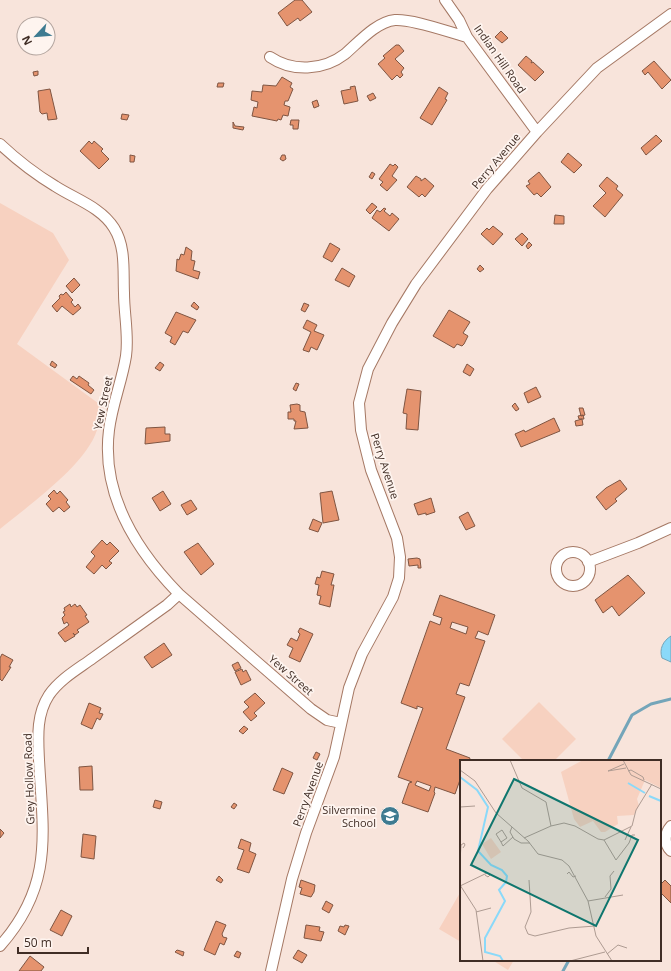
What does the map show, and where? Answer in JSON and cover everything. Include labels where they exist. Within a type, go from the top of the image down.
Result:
[{"type":"street","name":"Indian Hill Road","points":[[445,0],[459,20],[467,37],[537,132]]},
{"type":"street","name":"Perry Avenue","points":[[271,971],[294,873],[306,833],[334,757],[344,705],[354,673],[366,646],[393,597],[400,572],[400,550],[397,538],[372,470],[362,437],[358,408],[364,380],[379,345],[423,274],[484,193],[537,132],[597,68],[671,14]]},
{"type":"street","points":[[270,57],[281,64],[296,68],[311,68],[343,55],[380,25],[394,20],[407,21],[467,37]]},
{"type":"street","name":"Yew Street","points":[[0,144],[44,179],[98,212],[111,224],[119,238],[123,258],[127,346],[125,364],[109,430],[108,453],[113,488],[121,514],[135,541],[159,573],[179,594],[311,709],[327,720],[341,723]]},
{"type":"street","points":[[588,562],[638,543],[671,528]]},
{"type":"street","name":"Grey Hollow Road","points":[[0,946],[17,924],[29,901],[37,884],[42,862],[43,830],[38,732],[43,706],[48,696],[67,676],[167,605],[179,594]]},
{"type":"street","points":[[671,826],[665,838],[666,844],[671,851]]},
{"type":"shaded area","points":[[0,203],[53,233],[69,260],[17,344],[102,406],[97,430],[91,443],[81,457],[55,484],[0,529]]},
{"type":"shaded area","points":[[539,702],[576,739],[555,760],[523,760],[502,739]]},
{"type":"shaded area","points":[[460,893],[460,941],[439,929]]},
{"type":"shaded area","points":[[494,961],[513,961],[508,970]]},
{"type":"water","points":[[671,636],[671,662],[662,658],[661,648],[666,640]]},
{"type":"building","points":[[295,0],[302,0],[312,12],[300,21],[298,18],[287,26],[278,13]]},
{"type":"building","points":[[501,31],[508,38],[502,43],[495,37]]},
{"type":"building","points":[[396,45],[399,45],[404,51],[395,59],[404,68],[401,72],[403,75],[400,78],[397,75],[392,80],[378,64],[385,58],[383,56]]},
{"type":"building","points":[[526,56],[532,61],[531,63],[533,62],[544,72],[535,81],[518,65]]},
{"type":"building","points":[[654,61],[671,80],[662,89],[648,72],[645,75],[642,71]]},
{"type":"building","points":[[38,71],[38,75],[34,76],[33,72]]},
{"type":"building","points":[[282,77],[292,83],[290,87],[293,89],[288,101],[285,101],[284,105],[290,107],[288,116],[283,115],[281,120],[278,119],[277,121],[252,116],[254,107],[257,108],[258,102],[251,100],[252,91],[262,92],[263,85],[276,86]]},
{"type":"building","points":[[218,83],[224,83],[223,87],[217,87]]},
{"type":"building","points":[[355,86],[358,101],[344,104],[341,91],[351,89],[350,87]]},
{"type":"building","points":[[439,87],[448,93],[445,99],[447,100],[432,125],[420,118]]},
{"type":"building","points":[[50,89],[57,119],[48,120],[47,113],[42,114],[40,112],[38,91]]},
{"type":"building","points":[[373,93],[376,98],[370,101],[367,96]]},
{"type":"building","points":[[317,100],[319,106],[314,108],[312,102]]},
{"type":"building","points":[[122,114],[129,115],[127,120],[121,119]]},
{"type":"building","points":[[291,120],[299,120],[298,129],[293,129],[293,125],[290,125]]},
{"type":"building","points":[[233,122],[235,126],[244,127],[243,130],[233,128]]},
{"type":"building","points":[[656,135],[662,141],[646,155],[641,148]]},
{"type":"building","points":[[89,141],[92,144],[94,141],[103,149],[101,151],[109,159],[99,169],[80,151]]},
{"type":"building","points":[[568,153],[582,165],[574,173],[561,162]]},
{"type":"building","points":[[130,155],[135,156],[134,162],[130,162]]},
{"type":"building","points":[[282,155],[285,155],[286,159],[283,161],[280,159]]},
{"type":"building","points":[[390,164],[393,166],[395,164],[398,167],[392,176],[397,180],[387,191],[380,185],[383,182],[379,179]]},
{"type":"building","points":[[372,172],[375,174],[372,179],[369,177]]},
{"type":"building","points":[[539,172],[551,187],[541,197],[537,193],[534,195],[526,186],[530,184],[528,181]]},
{"type":"building","points":[[416,176],[421,179],[421,181],[425,178],[434,186],[425,197],[422,194],[419,197],[407,187]]},
{"type":"building","points":[[607,177],[618,186],[616,189],[623,195],[605,217],[593,206],[606,193],[599,186]]},
{"type":"building","points":[[372,203],[377,207],[370,214],[366,210]]},
{"type":"building","points":[[384,208],[386,209],[384,211],[390,216],[392,213],[399,219],[389,231],[372,218],[377,210],[380,212]]},
{"type":"building","points":[[555,215],[564,216],[564,224],[554,224]]},
{"type":"building","points":[[493,226],[503,234],[493,245],[481,234],[487,228],[489,230]]},
{"type":"building","points":[[522,233],[528,239],[522,246],[515,239]]},
{"type":"building","points":[[529,242],[532,245],[528,249],[526,246]]},
{"type":"building","points":[[330,243],[340,249],[332,262],[323,257]]},
{"type":"building","points":[[186,247],[192,251],[191,260],[195,261],[193,270],[200,272],[198,279],[176,271],[177,259],[179,260],[181,254],[184,255]]},
{"type":"building","points":[[480,265],[484,269],[480,272],[477,269]]},
{"type":"building","points":[[342,268],[355,276],[349,287],[335,280]]},
{"type":"building","points":[[74,278],[80,285],[72,293],[66,286]]},
{"type":"building","points":[[66,292],[73,300],[71,302],[75,307],[78,304],[81,308],[73,315],[62,306],[57,312],[52,306],[60,298],[59,296],[61,294],[63,295]]},
{"type":"building","points":[[194,302],[199,307],[197,310],[191,306]]},
{"type":"building","points":[[304,303],[309,305],[305,312],[301,310]]},
{"type":"building","points":[[449,310],[470,322],[463,333],[468,336],[464,344],[462,346],[457,344],[454,348],[433,336]]},
{"type":"building","points":[[176,312],[196,320],[188,333],[183,331],[175,345],[170,342],[172,337],[165,333]]},
{"type":"building","points":[[307,320],[317,325],[314,331],[324,335],[317,350],[311,347],[309,352],[303,350],[311,332],[303,328]]},
{"type":"building","points":[[52,361],[57,365],[55,368],[50,365]]},
{"type":"building","points":[[160,362],[164,365],[160,371],[155,368]]},
{"type":"building","points":[[467,364],[474,369],[470,376],[463,372]]},
{"type":"building","points":[[73,376],[77,379],[79,376],[89,383],[88,385],[94,390],[91,394],[70,380]]},
{"type":"building","points":[[296,383],[299,384],[296,391],[293,389]]},
{"type":"building","points":[[536,387],[541,397],[528,403],[524,393]]},
{"type":"building","points":[[407,389],[421,391],[418,430],[406,429],[407,414],[403,413]]},
{"type":"building","points":[[515,403],[519,409],[516,411],[512,406]]},
{"type":"building","points":[[290,405],[300,405],[300,411],[305,412],[308,428],[294,429],[296,421],[294,421],[294,419],[288,419],[288,412],[291,412]]},
{"type":"building","points":[[579,408],[583,408],[585,415],[581,416]]},
{"type":"building","points":[[583,415],[584,419],[579,419],[578,416]]},
{"type":"building","points":[[554,418],[560,431],[521,447],[515,434],[524,430],[525,432]]},
{"type":"building","points":[[582,419],[583,425],[576,426],[575,421]]},
{"type":"building","points":[[165,427],[165,434],[170,434],[170,441],[145,444],[146,428]]},
{"type":"building","points":[[620,480],[627,489],[615,499],[617,501],[606,510],[596,497],[606,488]]},
{"type":"building","points":[[54,490],[57,494],[60,491],[68,500],[66,502],[70,507],[64,512],[59,507],[53,512],[46,504],[51,499],[48,496]]},
{"type":"building","points":[[163,491],[171,504],[160,511],[152,498]]},
{"type":"building","points":[[332,491],[339,520],[323,523],[320,493]]},
{"type":"building","points":[[431,498],[435,512],[426,515],[426,513],[418,515],[414,504]]},
{"type":"building","points":[[191,500],[197,509],[187,515],[181,505]]},
{"type":"building","points":[[468,512],[475,526],[466,530],[459,517]]},
{"type":"building","points":[[313,519],[322,523],[318,532],[309,529]]},
{"type":"building","points":[[102,540],[107,545],[110,542],[119,551],[109,561],[112,563],[106,569],[102,565],[94,574],[86,567],[95,556],[91,552]]},
{"type":"building","points":[[198,543],[214,564],[201,575],[184,552]]},
{"type":"building","points":[[408,559],[420,559],[421,568],[418,568],[418,565],[409,566]]},
{"type":"building","points":[[322,571],[334,574],[331,585],[334,585],[330,607],[319,604],[321,596],[317,595],[319,585],[315,584],[317,577],[320,578]]},
{"type":"building","points":[[628,575],[645,593],[619,616],[612,606],[603,613],[595,600]]},
{"type":"building","points":[[440,595],[495,615],[488,635],[478,631],[475,638],[485,641],[469,686],[460,683],[456,694],[465,697],[446,749],[470,758],[469,760],[460,760],[460,780],[455,794],[435,787],[435,793],[428,812],[402,803],[409,783],[412,782],[398,777],[423,708],[417,706],[417,709],[401,703],[430,621],[440,625],[442,618],[433,615]],"holes":[[[452,622],[468,627],[466,634],[450,628]],[[417,781],[431,786],[429,791],[415,785]]]},
{"type":"building","points":[[70,604],[71,607],[75,604],[77,607],[80,605],[87,615],[85,616],[89,622],[77,630],[79,632],[75,635],[73,633],[75,636],[65,642],[58,633],[69,625],[67,622],[64,624],[62,618],[65,615],[63,612],[65,611],[64,608]]},
{"type":"building","points":[[300,628],[313,634],[300,662],[289,657],[293,648],[287,645],[291,638],[297,641],[300,634],[298,632]]},
{"type":"building","points":[[164,643],[172,655],[152,668],[144,657]]},
{"type":"building","points":[[2,654],[13,660],[9,667],[11,667],[2,681],[0,679],[0,658]]},
{"type":"building","points":[[238,662],[241,668],[235,671],[232,665]]},
{"type":"building","points":[[242,669],[243,672],[246,670],[251,680],[241,685],[235,672]]},
{"type":"building","points":[[255,693],[265,703],[254,713],[257,716],[251,721],[243,712],[249,707],[244,702]]},
{"type":"building","points":[[89,703],[101,708],[99,713],[103,714],[100,720],[97,718],[92,729],[81,724]]},
{"type":"building","points":[[244,726],[248,729],[243,734],[239,731]]},
{"type":"building","points":[[316,752],[320,754],[317,760],[313,758]]},
{"type":"building","points":[[92,766],[93,790],[80,790],[79,767]]},
{"type":"building","points":[[282,768],[293,773],[284,794],[273,790]]},
{"type":"building","points":[[155,800],[162,802],[160,809],[153,807]]},
{"type":"building","points":[[234,803],[237,805],[234,809],[231,807]]},
{"type":"building","points":[[0,829],[4,833],[0,838]]},
{"type":"building","points":[[83,834],[96,836],[94,859],[81,857]]},
{"type":"building","points":[[241,839],[251,843],[249,851],[256,854],[249,873],[237,869],[244,850],[238,848]]},
{"type":"building","points":[[219,876],[223,880],[221,883],[216,880]]},
{"type":"building","points":[[301,880],[315,885],[314,892],[311,897],[300,894],[302,888],[299,887]]},
{"type":"building","points":[[665,880],[671,886],[671,903],[661,893],[661,884]]},
{"type":"building","points":[[326,901],[333,905],[329,913],[322,909]]},
{"type":"building","points":[[61,910],[72,916],[62,936],[50,930]]},
{"type":"building","points":[[216,921],[226,925],[222,934],[223,937],[227,938],[224,945],[220,943],[215,955],[204,950]]},
{"type":"building","points":[[306,925],[320,927],[319,931],[324,932],[321,941],[304,938]]},
{"type":"building","points":[[345,925],[349,926],[345,935],[338,931],[340,926],[344,927]]},
{"type":"building","points":[[177,950],[184,952],[183,956],[175,952]]},
{"type":"building","points":[[298,950],[307,955],[302,963],[293,958]]},
{"type":"building","points":[[237,951],[241,953],[239,958],[234,956]]},
{"type":"building","points":[[30,956],[44,967],[41,971],[19,971]]},
{"type":"waterway","points":[[609,760],[632,715],[651,704],[671,699]]},
{"type":"waterway","points":[[563,971],[568,961]]},
{"type":"place","name":"Silvermine School","points":[[390,816]]}]
